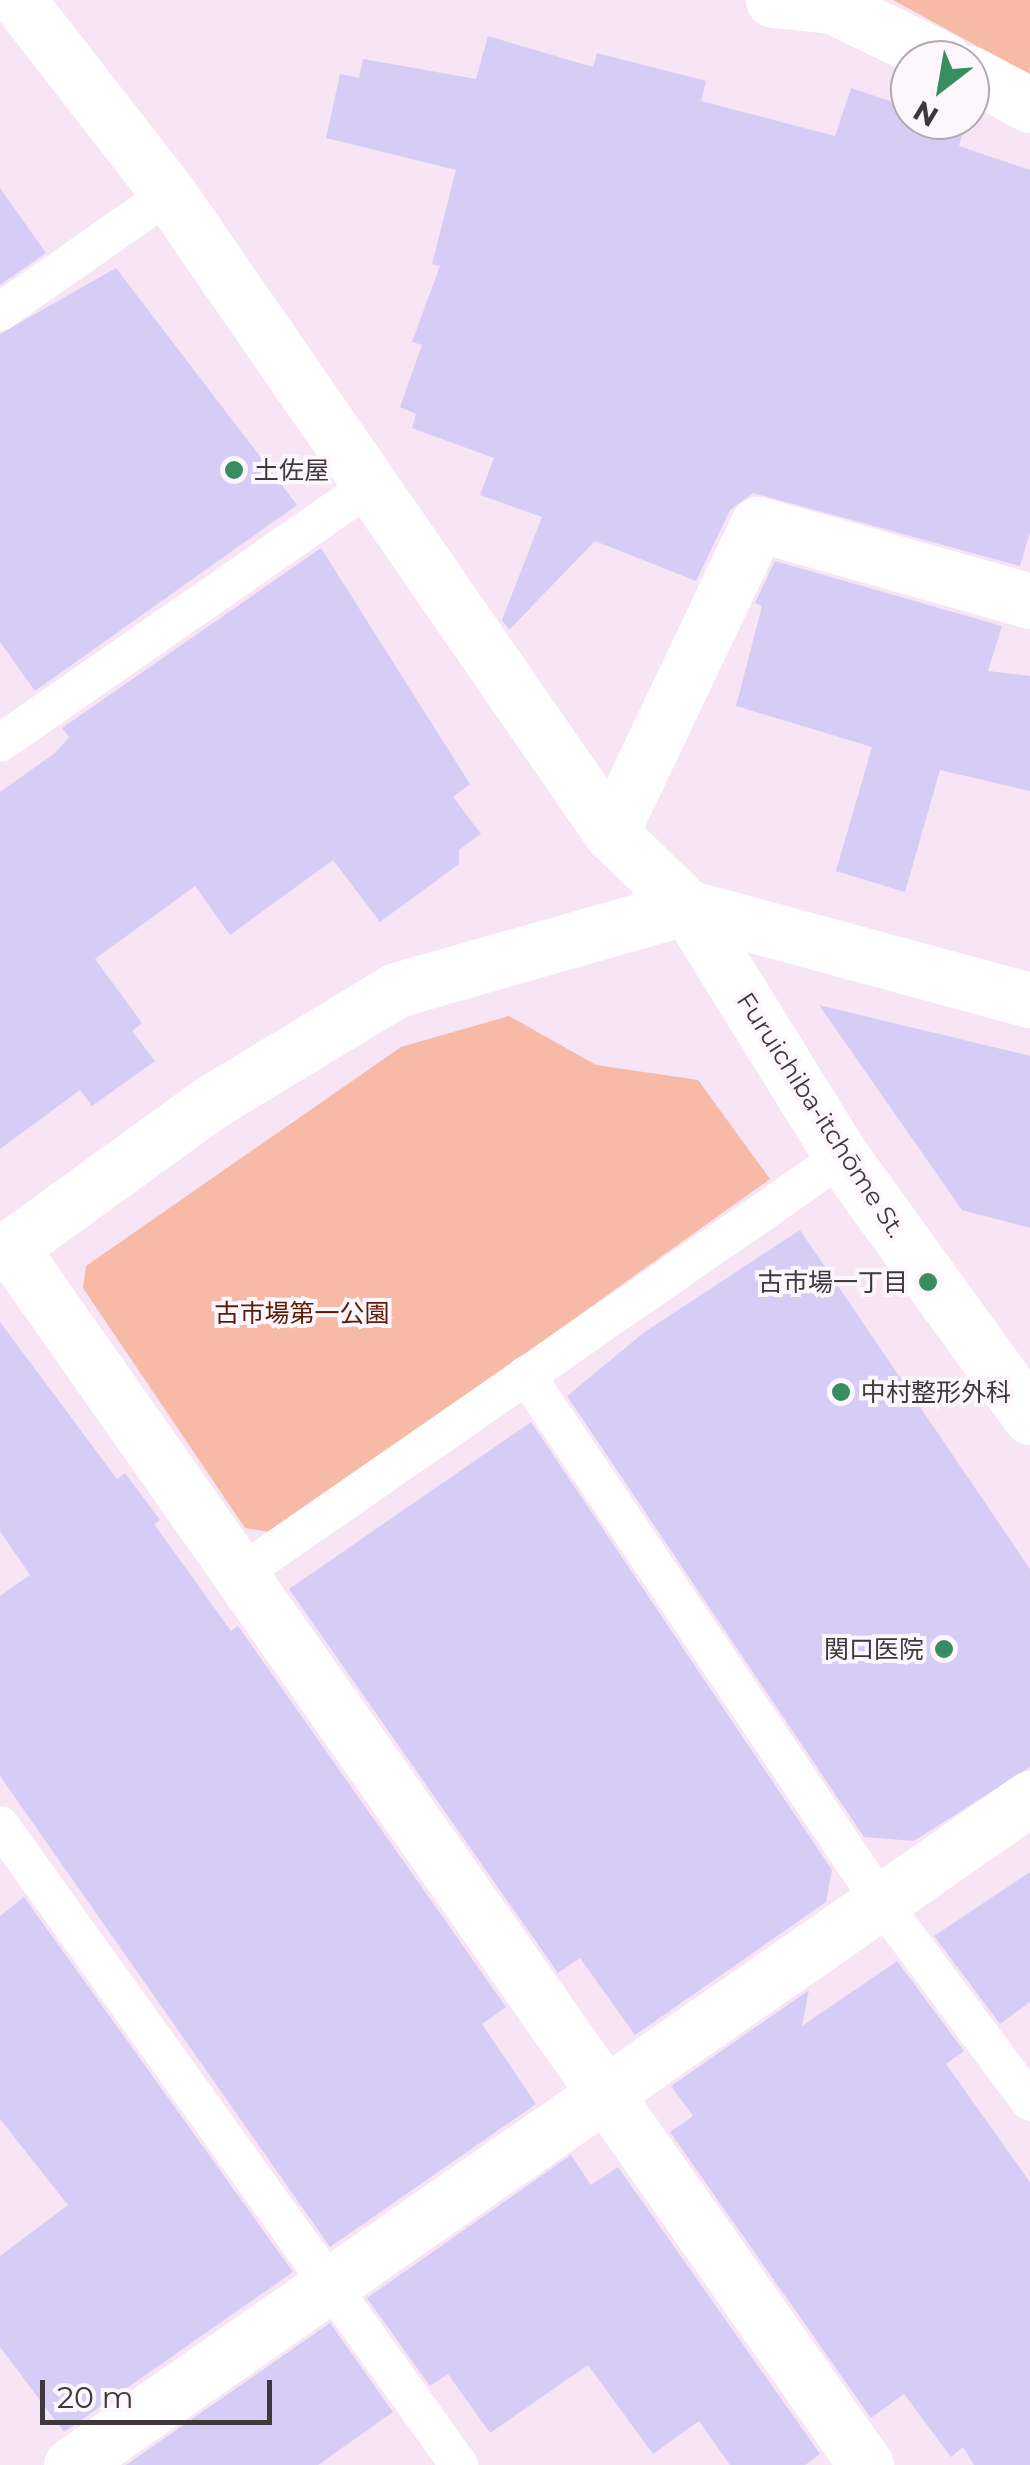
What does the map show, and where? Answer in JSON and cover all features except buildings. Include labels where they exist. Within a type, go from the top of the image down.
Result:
[{"type":"street","name":"Furuichiba-itchōme St.","points":[[18,0],[168,194],[611,833],[687,907],[842,1157],[1030,1416]]},
{"type":"street","points":[[773,0],[832,3],[905,40]]},
{"type":"street","points":[[990,84],[1030,105]]},
{"type":"street","points":[[611,833],[758,524],[1030,601]]},
{"type":"street","points":[[866,2465],[240,1574],[5,1251],[213,1101],[396,990],[687,907],[1030,1000]]},
{"type":"street","points":[[71,2465],[1030,1798]]},
{"type":"lane","points":[[0,312],[168,194]]},
{"type":"lane","points":[[0,743],[370,486]]},
{"type":"lane","points":[[240,1574],[842,1157]]},
{"type":"lane","points":[[526,1374],[881,1902],[1030,2102]]},
{"type":"lane","points":[[0,1825],[459,2465]]},
{"type":"green space","points":[[893,0],[1030,0],[1030,75],[990,53],[990,40],[966,40]]},
{"type":"green space","name":"古市場第一公園","points":[[509,1016],[596,1065],[698,1080],[770,1179],[274,1533],[245,1528],[83,1288],[86,1266],[401,1047]]},
{"type":"place","name":"土佐屋","points":[[234,470]]},
{"type":"place","name":"古市場一丁目","points":[[928,1282]]},
{"type":"place","name":"中村整形外科","points":[[841,1392]]},
{"type":"place","name":"関口医院","points":[[944,1649]]}]
